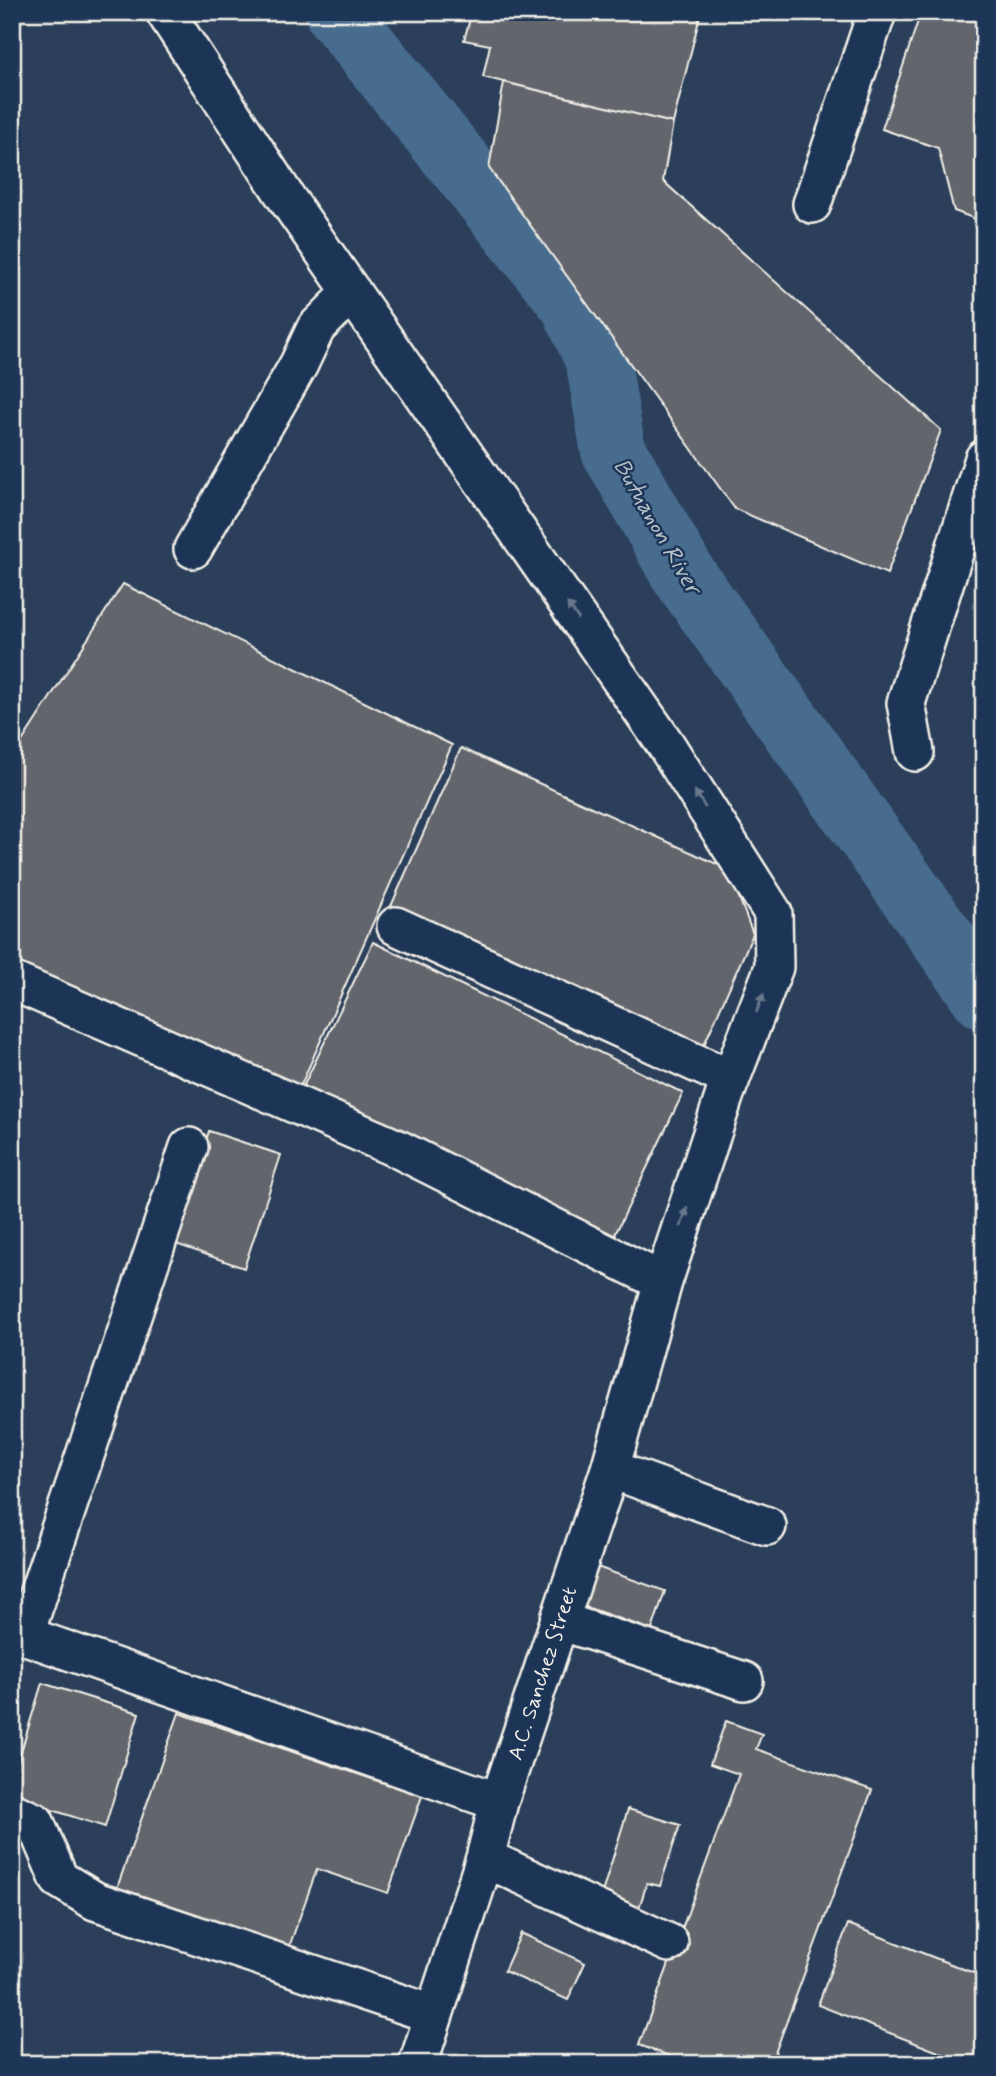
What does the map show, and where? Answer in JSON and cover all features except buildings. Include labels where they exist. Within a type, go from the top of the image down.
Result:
[{"type":"street","name":"A.C. Sanchez Street","points":[[165,12],[352,292],[666,745],[773,913],[774,967],[731,1079],[663,1282],[610,1469],[499,1802],[485,1858],[432,2014],[418,2064]]},
{"type":"street","points":[[812,204],[877,12]]},
{"type":"street","points":[[193,549],[287,387],[308,340],[352,292]]},
{"type":"street","points":[[915,752],[906,703],[984,459]]},
{"type":"street","points":[[396,926],[731,1079]]},
{"type":"street","points":[[12,981],[400,1150],[663,1282]]},
{"type":"street","points":[[189,1147],[18,1633],[499,1802]]},
{"type":"street","points":[[610,1469],[767,1526]]},
{"type":"street","points":[[560,1621],[744,1681]]},
{"type":"street","points":[[12,1812],[35,1822],[59,1879],[94,1900],[432,2014]]},
{"type":"street","points":[[485,1858],[669,1943]]},
{"type":"waterway","name":"Butuanon River","points":[[337,12],[572,303],[598,361],[613,449],[683,574],[984,997]]}]
